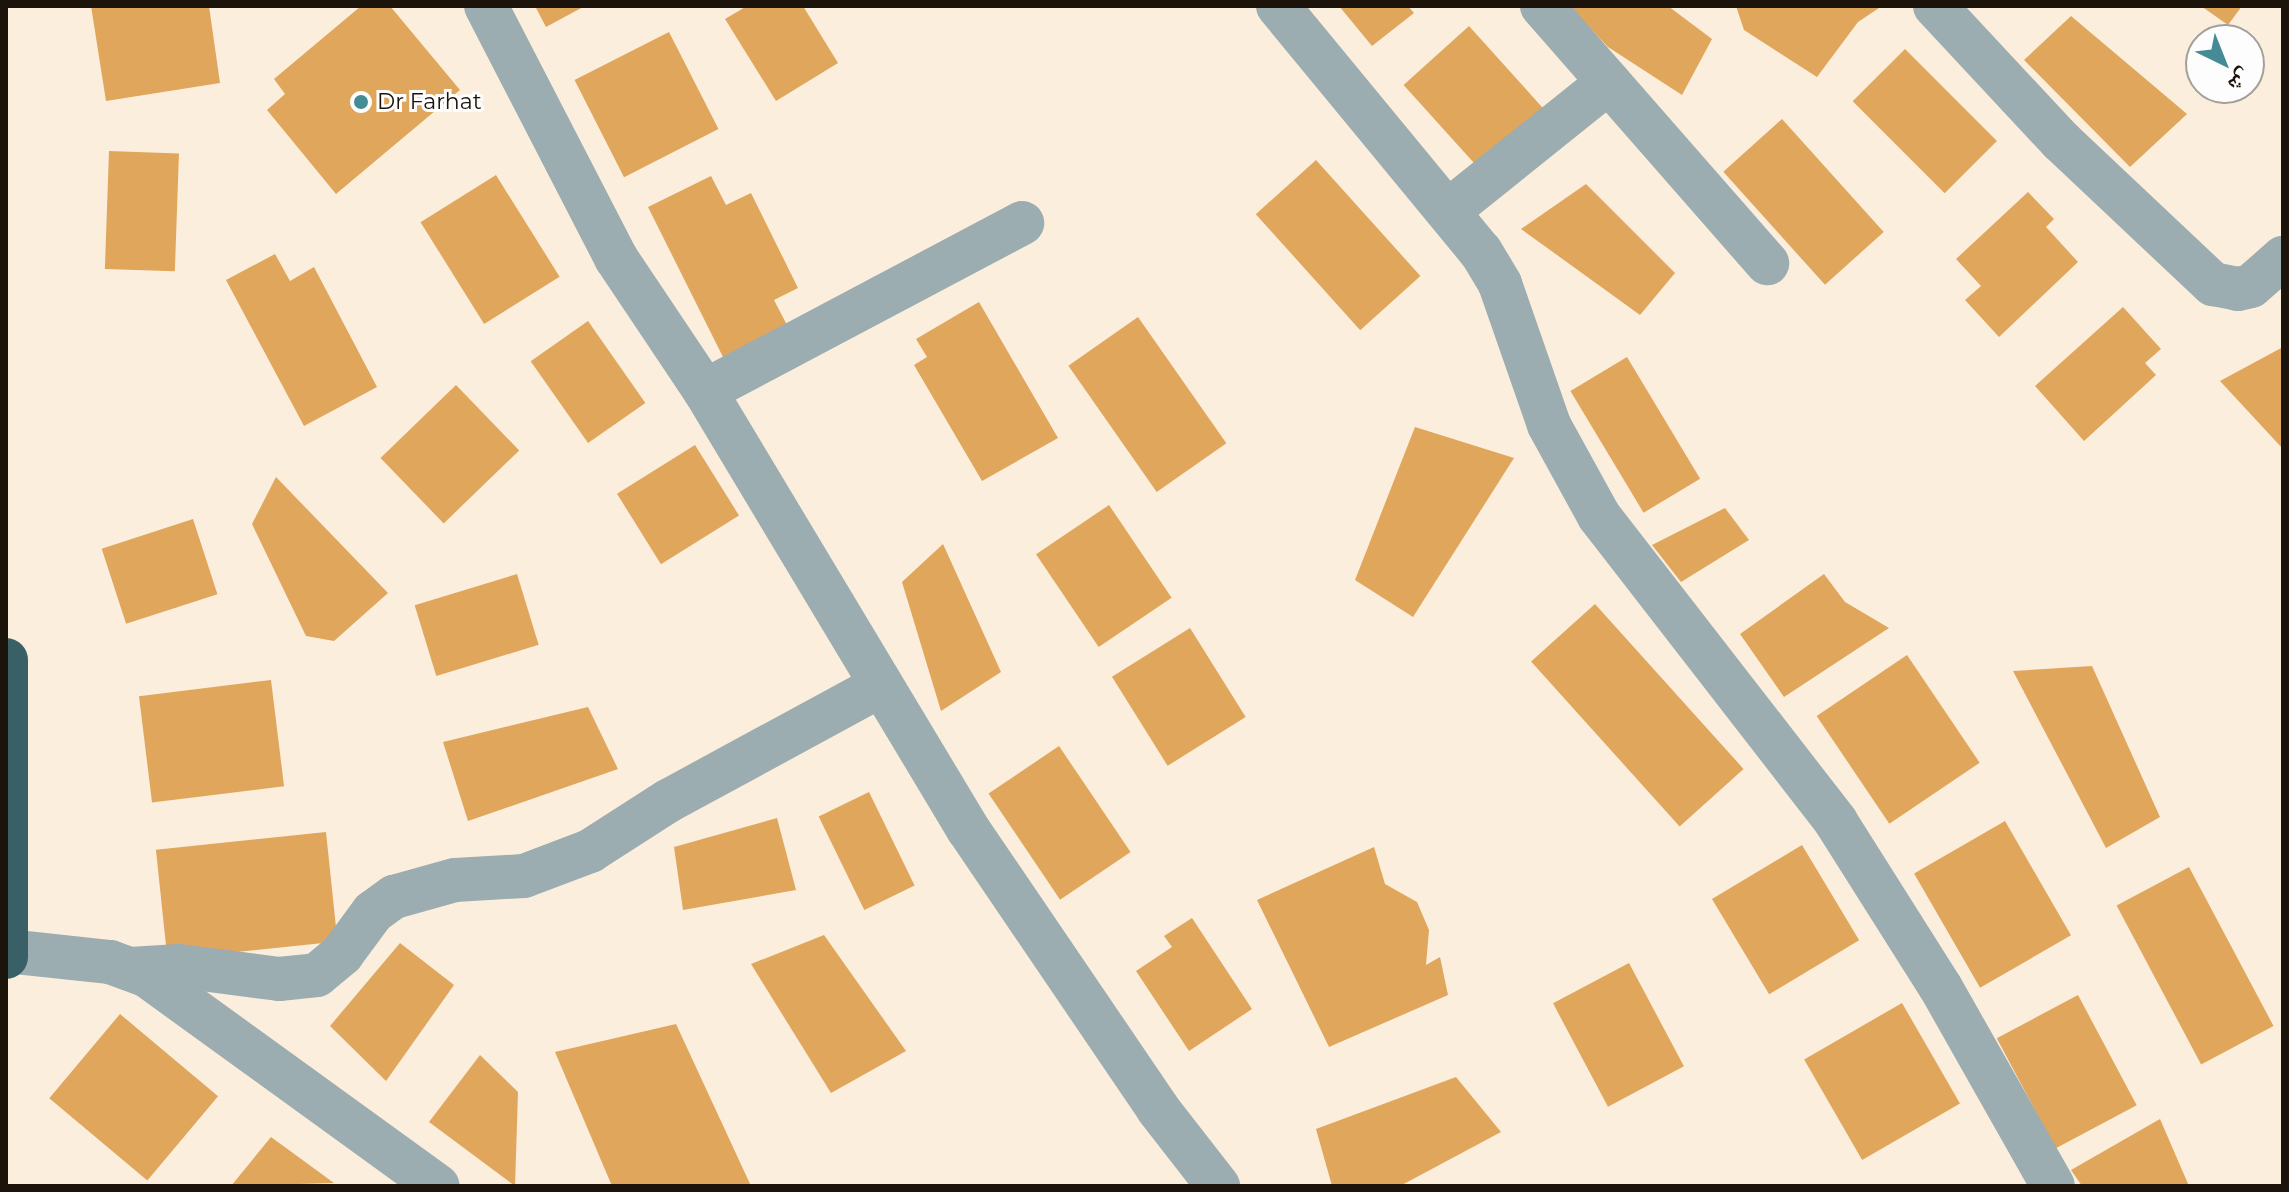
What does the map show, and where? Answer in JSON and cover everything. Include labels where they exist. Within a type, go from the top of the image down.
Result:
[{"type":"highway","points":[[6,660],[7,954]]},
{"type":"street","points":[[486,6],[616,258],[705,391],[880,686],[1031,922],[1158,1109],[1218,1186]]},
{"type":"street","points":[[1278,6],[1448,211],[1500,284],[1549,425],[1599,516],[1836,822],[1941,988],[2053,1186]]},
{"type":"street","points":[[1542,6],[1767,263]]},
{"type":"street","points":[[1935,6],[2061,141],[2213,284],[2238,289],[2251,286],[2283,258]]},
{"type":"street","points":[[1448,211],[1609,82]]},
{"type":"street","points":[[705,391],[1022,223]]},
{"type":"street","points":[[130,969],[179,966],[279,979],[317,975],[394,897],[455,880],[524,876],[590,851],[668,801],[880,686]]},
{"type":"street","points":[[7,954],[94,959],[130,969],[163,986],[412,1179]]},
{"type":"building","points":[[91,6],[209,6],[220,83],[106,101]]},
{"type":"building","name":"Dr Farhat","points":[[361,6],[390,6],[460,90],[336,194],[267,110],[285,94],[274,79]]},
{"type":"building","points":[[535,6],[585,6],[546,27]]},
{"type":"building","points":[[747,6],[803,6],[838,63],[776,101],[725,19]]},
{"type":"building","points":[[1339,6],[1408,6],[1414,13],[1372,46]]},
{"type":"building","points":[[1569,6],[1668,6],[1712,39],[1682,95],[1608,47]]},
{"type":"building","points":[[1736,6],[1882,6],[1858,22],[1817,77],[1744,30]]},
{"type":"building","points":[[2201,6],[2242,6],[2227,24]]},
{"type":"building","points":[[2071,16],[2187,114],[2130,167],[2024,60]]},
{"type":"building","points":[[1469,26],[1549,115],[1484,174],[1404,85]]},
{"type":"building","points":[[669,32],[718,129],[624,177],[575,80]]},
{"type":"building","points":[[1905,49],[1997,141],[1945,193],[1853,101]]},
{"type":"building","points":[[1782,119],[1884,232],[1825,285],[1723,172]]},
{"type":"building","points":[[109,151],[179,153],[175,271],[105,269]]},
{"type":"building","points":[[1316,160],[1420,276],[1360,330],[1256,214]]},
{"type":"building","points":[[496,175],[560,277],[484,324],[421,222]]},
{"type":"building","points":[[711,176],[726,205],[751,193],[798,288],[774,300],[788,327],[724,359],[648,207]]},
{"type":"building","points":[[1586,184],[1675,273],[1640,315],[1521,229]]},
{"type":"building","points":[[2028,192],[2054,219],[2046,227],[2078,262],[1999,337],[1965,300],[1981,286],[1956,259]]},
{"type":"building","points":[[275,254],[290,281],[314,267],[377,387],[304,426],[226,280]]},
{"type":"building","points":[[979,302],[1058,438],[982,481],[914,365],[927,357],[916,339]]},
{"type":"building","points":[[2123,307],[2161,349],[2145,363],[2156,375],[2084,441],[2035,386]]},
{"type":"building","points":[[1138,317],[1226,443],[1157,492],[1068,366]]},
{"type":"building","points":[[588,321],[645,403],[588,443],[531,361]]},
{"type":"building","points":[[2283,347],[2283,449],[2220,381]]},
{"type":"building","points":[[1627,357],[1700,479],[1644,513],[1570,391]]},
{"type":"building","points":[[456,385],[519,450],[444,523],[380,458]]},
{"type":"building","points":[[1415,427],[1514,458],[1413,617],[1355,580]]},
{"type":"building","points":[[695,445],[739,515],[661,564],[617,494]]},
{"type":"building","points":[[276,477],[388,593],[334,641],[306,636],[252,524]]},
{"type":"building","points":[[1109,505],[1172,598],[1099,647],[1036,554]]},
{"type":"building","points":[[1725,508],[1749,540],[1681,582],[1652,545]]},
{"type":"building","points":[[193,519],[217,594],[126,624],[102,549]]},
{"type":"building","points":[[943,544],[1001,672],[941,711],[902,582]]},
{"type":"building","points":[[517,574],[539,645],[436,676],[415,605]]},
{"type":"building","points":[[1824,574],[1845,602],[1889,628],[1784,697],[1740,634]]},
{"type":"building","points":[[1595,604],[1744,769],[1680,827],[1531,662]]},
{"type":"building","points":[[1190,628],[1246,717],[1168,766],[1112,677]]},
{"type":"building","points":[[1907,655],[1980,763],[1889,824],[1817,716]]},
{"type":"building","points":[[2092,666],[2160,817],[2106,848],[2013,671]]},
{"type":"building","points":[[271,680],[284,786],[152,802],[139,696]]},
{"type":"building","points":[[588,707],[618,769],[468,821],[443,742]]},
{"type":"building","points":[[1059,746],[1131,852],[1060,900],[989,794]]},
{"type":"building","points":[[869,792],[915,885],[864,910],[819,817]]},
{"type":"building","points":[[777,818],[796,890],[683,910],[674,847]]},
{"type":"building","points":[[2005,821],[2071,935],[1980,988],[1914,874]]},
{"type":"building","points":[[326,832],[337,941],[167,959],[156,850]]},
{"type":"building","points":[[1802,845],[1859,940],[1769,994],[1712,899]]},
{"type":"building","points":[[1374,847],[1385,884],[1417,902],[1429,930],[1426,965],[1440,957],[1448,995],[1329,1047],[1257,900]]},
{"type":"building","points":[[2189,867],[2274,1026],[2201,1064],[2117,905]]},
{"type":"building","points":[[1192,918],[1252,1009],[1189,1051],[1136,971],[1172,947],[1164,936]]},
{"type":"building","points":[[824,935],[906,1051],[831,1093],[751,964]]},
{"type":"building","points":[[400,943],[454,985],[386,1081],[330,1026]]},
{"type":"building","points":[[1629,963],[1684,1066],[1608,1107],[1553,1003]]},
{"type":"building","points":[[2078,995],[2137,1105],[2055,1149],[1997,1038]]},
{"type":"building","points":[[1902,1003],[1960,1103],[1862,1160],[1804,1060]]},
{"type":"building","points":[[120,1014],[218,1096],[147,1181],[49,1098]]},
{"type":"building","points":[[676,1024],[751,1186],[612,1186],[555,1052]]},
{"type":"building","points":[[480,1055],[518,1092],[515,1186],[429,1122]]},
{"type":"building","points":[[1456,1077],[1501,1132],[1400,1186],[1332,1186],[1316,1129]]},
{"type":"building","points":[[2160,1119],[2189,1186],[2082,1186],[2071,1170]]},
{"type":"building","points":[[271,1137],[334,1183],[231,1186]]},
{"type":"place","name":"Dr Farhat","points":[[361,102]]}]
